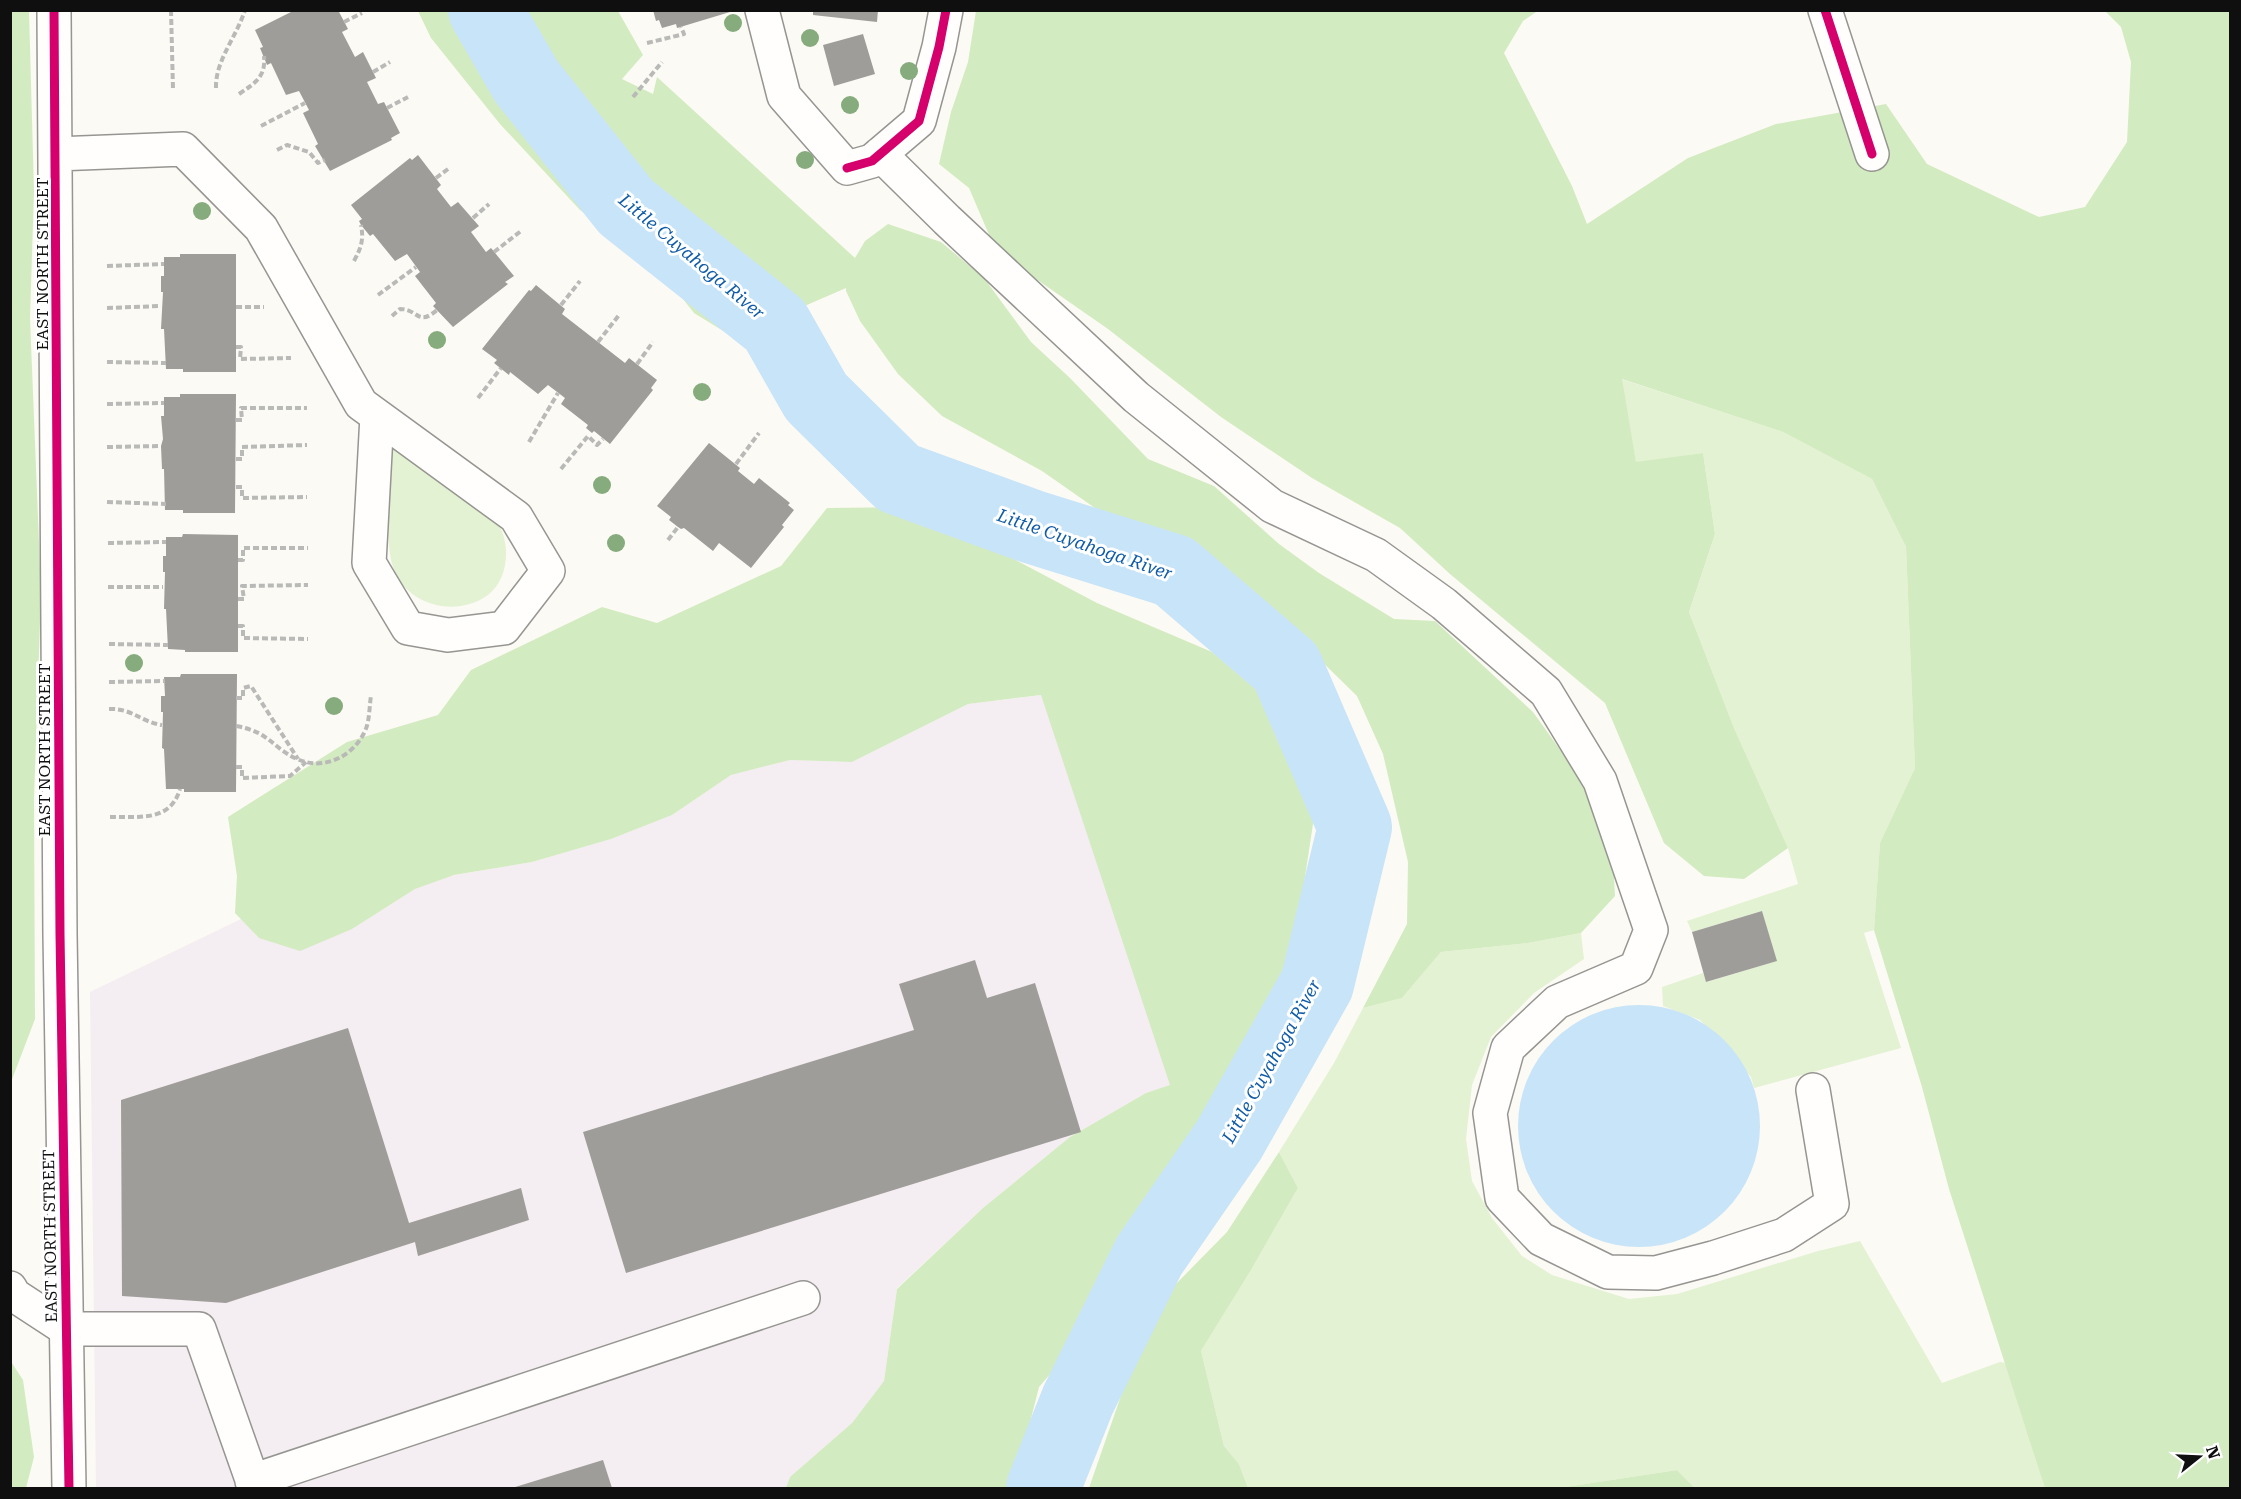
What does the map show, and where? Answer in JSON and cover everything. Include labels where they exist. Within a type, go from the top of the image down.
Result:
[{"type":"street","name":"EAST NORTH STREET","points":[[54,10],[60,934],[69,1488]]},
{"type":"street","points":[[762,10],[784,96],[847,168],[872,161],[919,121],[939,47],[946,10]]},
{"type":"street","points":[[1825,10],[1872,154]]},
{"type":"street","points":[[56,154],[183,149],[261,228],[361,404],[516,517],[548,571],[504,628],[448,635],[408,628],[380,582],[369,563],[377,416]]},
{"type":"street","points":[[880,154],[1136,397],[1272,506],[1376,555],[1444,604],[1546,692],[1599,781],[1651,930],[1636,968],[1557,1002],[1508,1048],[1490,1113],[1502,1198],[1541,1239],[1608,1272],[1656,1273],[1713,1258],[1784,1235],[1832,1204],[1813,1090]]},
{"type":"street","points":[[10,1288],[14,1294],[66,1329],[199,1329],[254,1485],[803,1298]]},
{"type":"path","points":[[171,10],[173,89]]},
{"type":"path","points":[[216,88],[215,75],[245,10]]},
{"type":"path","points":[[344,22],[363,13]]},
{"type":"path","points":[[647,43],[684,34],[681,27]]},
{"type":"path","points":[[239,94],[261,75],[265,68],[264,56]]},
{"type":"path","points":[[373,72],[390,62]]},
{"type":"path","points":[[633,97],[662,62]]},
{"type":"path","points":[[387,108],[408,97]]},
{"type":"path","points":[[261,126],[305,103]]},
{"type":"path","points":[[277,150],[287,145],[309,152],[318,163],[325,160]]},
{"type":"path","points":[[436,178],[448,169]]},
{"type":"path","points":[[473,218],[489,204]]},
{"type":"path","points":[[354,261],[362,247],[362,225]]},
{"type":"path","points":[[494,252],[521,231]]},
{"type":"path","points":[[107,266],[164,264]]},
{"type":"path","points":[[378,296],[416,267]]},
{"type":"path","points":[[561,305],[580,280]]},
{"type":"path","points":[[107,308],[161,306]]},
{"type":"path","points":[[236,307],[268,307]]},
{"type":"path","points":[[392,316],[400,309],[406,309],[419,318],[424,318],[437,310]]},
{"type":"path","points":[[598,342],[619,315]]},
{"type":"path","points":[[637,364],[652,342]]},
{"type":"path","points":[[236,347],[241,347],[240,358],[295,358]]},
{"type":"path","points":[[107,362],[166,363]]},
{"type":"path","points":[[478,398],[501,368]]},
{"type":"path","points":[[529,442],[558,393]]},
{"type":"path","points":[[107,404],[164,403]]},
{"type":"path","points":[[236,420],[242,420],[241,408],[307,408]]},
{"type":"path","points":[[736,464],[759,433]]},
{"type":"path","points":[[561,469],[588,436],[597,445],[603,439]]},
{"type":"path","points":[[236,459],[242,459],[242,447],[307,445]]},
{"type":"path","points":[[107,447],[161,446]]},
{"type":"path","points":[[236,487],[242,487],[242,498],[307,497]]},
{"type":"path","points":[[107,502],[166,504]]},
{"type":"path","points":[[668,540],[678,527]]},
{"type":"path","points":[[108,543],[166,542]]},
{"type":"path","points":[[238,560],[243,560],[243,548],[308,548]]},
{"type":"path","points":[[238,599],[244,599],[242,586],[308,585]]},
{"type":"path","points":[[108,588],[163,587]]},
{"type":"path","points":[[238,626],[243,626],[243,638],[308,639]]},
{"type":"path","points":[[109,644],[168,645]]},
{"type":"path","points":[[109,682],[165,681]]},
{"type":"path","points":[[237,698],[243,698],[243,688],[251,687],[299,760]]},
{"type":"path","points":[[237,726],[265,735],[299,760],[317,764],[344,757],[364,733],[371,696]]},
{"type":"path","points":[[109,708],[122,708],[153,724],[162,725]]},
{"type":"path","points":[[236,767],[242,767],[242,778],[290,776],[306,762]]},
{"type":"path","points":[[110,817],[154,816],[171,807],[180,789]]},
{"type":"shaded area","points":[[1042,695],[1171,1085],[1146,1093],[1070,1137],[983,1208],[897,1288],[884,1381],[852,1423],[790,1477],[786,1488],[96,1488],[90,992],[241,919],[259,938],[352,929],[415,889],[450,876],[532,862],[611,839],[672,815],[731,775],[790,760],[852,762],[968,704]]},
{"type":"green space","points":[[1539,10],[1523,21],[1504,53],[1572,186],[1587,224],[1688,158],[1776,124],[1886,104],[1927,164],[2039,217],[2085,207],[2127,142],[2131,62],[2121,27],[2105,11],[2230,11],[2230,1488],[2045,1488],[1949,1189],[1922,1087],[1874,930],[1880,843],[1915,768],[1906,547],[1872,479],[1783,432],[1622,379],[1636,462],[1703,453],[1715,534],[1689,612],[1734,728],[1788,848],[1744,879],[1704,876],[1664,843],[1605,703],[1450,574],[1400,528],[1312,478],[1221,417],[1108,329],[996,251],[969,188],[939,164],[951,112],[968,62],[976,11]]},
{"type":"green space","points":[[10,11],[29,11],[34,191],[30,318],[41,593],[34,799],[35,1019],[11,1082]]},
{"type":"green space","points":[[418,11],[618,11],[643,55],[622,79],[653,94],[657,77],[855,258],[865,241],[888,224],[941,242],[984,278],[1031,342],[1070,378],[1148,459],[1214,486],[1279,544],[1319,573],[1394,619],[1435,621],[1533,712],[1589,790],[1613,860],[1615,896],[1581,933],[1528,943],[1441,952],[1402,998],[1363,1008],[1407,924],[1408,862],[1383,754],[1357,696],[1308,648],[1237,600],[1191,560],[1136,533],[1042,471],[942,416],[898,374],[860,321],[846,288],[733,337],[694,313],[650,257],[580,210],[500,124],[431,38]]},
{"type":"green space","points":[[1621,379],[1783,432],[1872,479],[1906,547],[1915,768],[1880,843],[1874,930],[1864,933],[1901,1048],[1754,1088],[1751,1077],[1700,1020],[1663,1006],[1662,987],[1703,973],[1707,982],[1776,961],[1762,911],[1692,932],[1687,921],[1798,884],[1788,848],[1734,728],[1689,612],[1715,534],[1703,453],[1636,463]]},
{"type":"green space","points":[[394,444],[496,520],[504,538],[506,559],[501,579],[488,595],[475,602],[447,607],[420,599],[400,580],[390,556],[388,526],[390,449]]},
{"type":"green space","points":[[915,507],[1097,603],[1212,652],[1279,709],[1319,784],[1289,983],[1264,1041],[1203,1145],[1159,1182],[1093,1293],[1064,1358],[1039,1387],[1023,1450],[1009,1488],[786,1488],[790,1477],[852,1423],[884,1381],[897,1289],[983,1208],[1070,1137],[1146,1093],[1170,1085],[1041,695],[968,704],[852,762],[790,760],[731,775],[672,815],[611,839],[532,862],[454,875],[415,889],[352,929],[300,951],[259,938],[235,913],[237,876],[228,817],[347,742],[438,715],[471,670],[602,607],[657,623],[781,566],[827,508]]},
{"type":"green space","points":[[1581,933],[1584,959],[1534,993],[1491,1037],[1472,1085],[1466,1139],[1472,1181],[1492,1218],[1522,1256],[1552,1275],[1629,1299],[1677,1294],[1818,1251],[1860,1241],[1942,1383],[2000,1362],[2006,1363],[2045,1488],[1695,1488],[1677,1470],[1559,1488],[1248,1488],[1239,1464],[1224,1446],[1201,1351],[1298,1188],[1279,1152],[1334,1063],[1363,1008],[1402,998],[1441,952],[1528,943]]},
{"type":"green space","points":[[1279,1152],[1298,1188],[1201,1351],[1224,1446],[1239,1464],[1248,1488],[1089,1488],[1123,1390],[1129,1354],[1173,1287],[1227,1232]]},
{"type":"green space","points":[[10,1360],[23,1380],[34,1457],[26,1488],[11,1488]]},
{"type":"green space","points":[[1677,1470],[1695,1488],[1559,1488]]},
{"type":"water","points":[[1627,1005],[1651,1005],[1674,1010],[1696,1019],[1725,1040],[1740,1059],[1751,1080],[1758,1102],[1760,1126],[1758,1150],[1751,1172],[1740,1193],[1725,1212],[1696,1233],[1674,1242],[1651,1247],[1627,1247],[1604,1242],[1582,1233],[1562,1220],[1545,1203],[1532,1183],[1523,1161],[1518,1138],[1518,1114],[1523,1091],[1532,1069],[1545,1049],[1562,1032],[1582,1019],[1604,1010]]},
{"type":"building","points":[[295,10],[338,10],[348,29],[342,32],[355,57],[363,52],[376,78],[367,82],[378,104],[384,102],[400,133],[391,138],[392,140],[330,171],[315,146],[318,144],[303,113],[309,110],[299,91],[286,95],[271,63],[267,65],[260,48],[263,47],[255,30]]},
{"type":"building","points":[[653,10],[729,10],[730,12],[677,28],[676,24],[662,28],[659,20],[656,21]]},
{"type":"building","points":[[813,10],[878,10],[877,22],[813,15]]},
{"type":"building","points":[[863,34],[875,74],[834,86],[823,45]]},
{"type":"building","points":[[418,155],[441,185],[437,189],[451,207],[458,202],[479,226],[471,232],[486,252],[491,248],[514,276],[505,282],[508,284],[453,327],[433,306],[436,303],[415,276],[420,272],[407,254],[395,261],[373,234],[370,236],[361,225],[359,221],[362,219],[351,205],[410,158],[412,160]]},
{"type":"building","points":[[180,254],[236,254],[236,372],[183,372],[183,369],[166,369],[164,329],[161,329],[163,292],[161,292],[161,276],[164,276],[164,257],[180,257]]},
{"type":"building","points":[[536,285],[565,309],[562,314],[625,363],[629,358],[657,380],[651,388],[653,390],[610,444],[594,431],[592,433],[586,428],[588,425],[561,404],[565,398],[548,385],[538,394],[510,372],[509,375],[494,363],[497,360],[482,349],[529,290],[531,291]]},
{"type":"building","points":[[180,394],[236,394],[235,513],[183,513],[183,510],[165,510],[161,416],[164,416],[164,397],[180,397]]},
{"type":"building","points":[[709,443],[740,468],[738,471],[754,484],[759,478],[790,503],[788,505],[794,510],[782,525],[784,527],[751,568],[719,543],[713,551],[684,528],[681,529],[669,520],[671,517],[657,506]]},
{"type":"building","points":[[183,534],[238,535],[238,652],[185,652],[185,650],[168,649],[166,609],[164,609],[163,556],[166,556],[166,537],[182,537]]},
{"type":"building","points":[[181,674],[237,674],[236,792],[184,792],[184,789],[166,789],[161,696],[165,696],[164,677],[180,677]]},
{"type":"building","points":[[1762,911],[1777,961],[1706,982],[1692,932]]},
{"type":"building","points":[[975,960],[987,998],[1035,983],[1081,1132],[626,1273],[583,1132],[914,1030],[899,984]]},
{"type":"building","points":[[348,1028],[409,1223],[521,1188],[529,1220],[418,1256],[415,1242],[226,1303],[122,1296],[121,1100]]},
{"type":"building","points":[[603,1460],[612,1488],[512,1488]]},
{"type":"waterway","name":"Little Cuyahoga River","points":[[485,10],[526,81],[626,207],[775,325],[816,397],[898,478],[1033,527],[1174,571],[1286,667],[1355,827],[1317,984],[1229,1140],[1149,1256],[1078,1400],[1043,1488]]},
{"type":"cycle path","points":[[54,10],[60,934],[69,1488]]},
{"type":"cycle path","points":[[847,168],[872,161],[919,121],[939,47],[946,10]]},
{"type":"cycle path","points":[[1825,10],[1872,154]]}]
